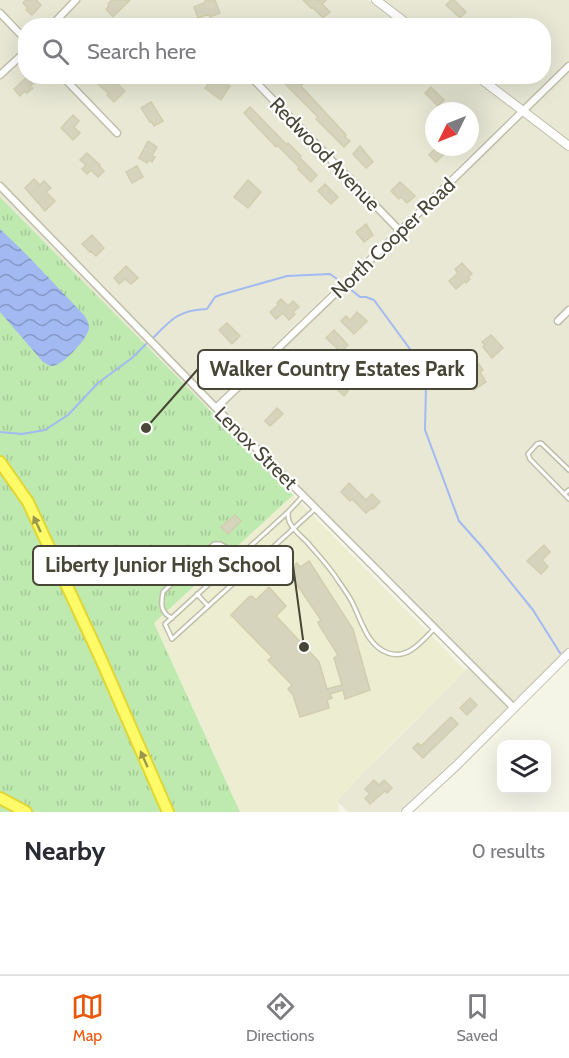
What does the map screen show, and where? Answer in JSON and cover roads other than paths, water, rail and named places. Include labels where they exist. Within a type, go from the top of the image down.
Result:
[{"type":"highway","points":[[0,462],[27,502],[168,812]]},
{"type":"highway","points":[[0,798],[26,812]]},
{"type":"street","points":[[59,18],[76,0]]},
{"type":"street","points":[[376,0],[400,18]]},
{"type":"street","points":[[0,14],[18,32]]},
{"type":"street","points":[[0,75],[18,58]]},
{"type":"street","name":"North Cooper Road","points":[[551,84],[569,66]]},
{"type":"street","points":[[70,84],[117,133]]},
{"type":"street","name":"Redwood Avenue","points":[[258,84],[400,231]]},
{"type":"street","points":[[488,84],[569,145]]},
{"type":"street","name":"North Cooper Road","points":[[216,408],[551,84]]},
{"type":"street","name":"Lenox Street","points":[[0,186],[216,408],[514,708]]},
{"type":"street","points":[[558,321],[569,310]]},
{"type":"street","points":[[406,812],[456,766],[569,653]]},
{"type":"lane","points":[[569,470],[541,442],[528,454],[530,459],[569,499]]},
{"type":"lane","points":[[564,494],[569,490]]},
{"type":"lane","points":[[303,496],[165,624],[172,639],[315,508]]},
{"type":"lane","points":[[288,512],[289,521],[294,528],[327,564],[338,580],[353,603],[369,639],[375,645],[390,654],[404,654],[416,647],[434,629]]},
{"type":"lane","points":[[171,618],[162,610],[163,592],[214,544],[220,544],[241,555]]},
{"type":"lane","points":[[198,594],[208,606]]},
{"type":"water","points":[[0,229],[83,314],[88,322],[88,333],[74,351],[57,365],[51,366],[43,362],[0,312]]},
{"type":"waterway","points":[[154,337],[177,316],[190,311],[207,309],[215,297],[220,295],[287,276],[330,274],[340,281]]},
{"type":"waterway","points":[[349,288],[360,297],[374,300],[418,360],[426,385],[425,430],[459,521],[533,610],[560,653]]},
{"type":"waterway","points":[[0,432],[22,434],[45,430],[68,415],[98,383],[132,358],[146,344]]},
{"type":"place","name":"Walker Country Estates Park","points":[[146,428]]},
{"type":"place","name":"Liberty Junior High School","points":[[304,647]]}]
